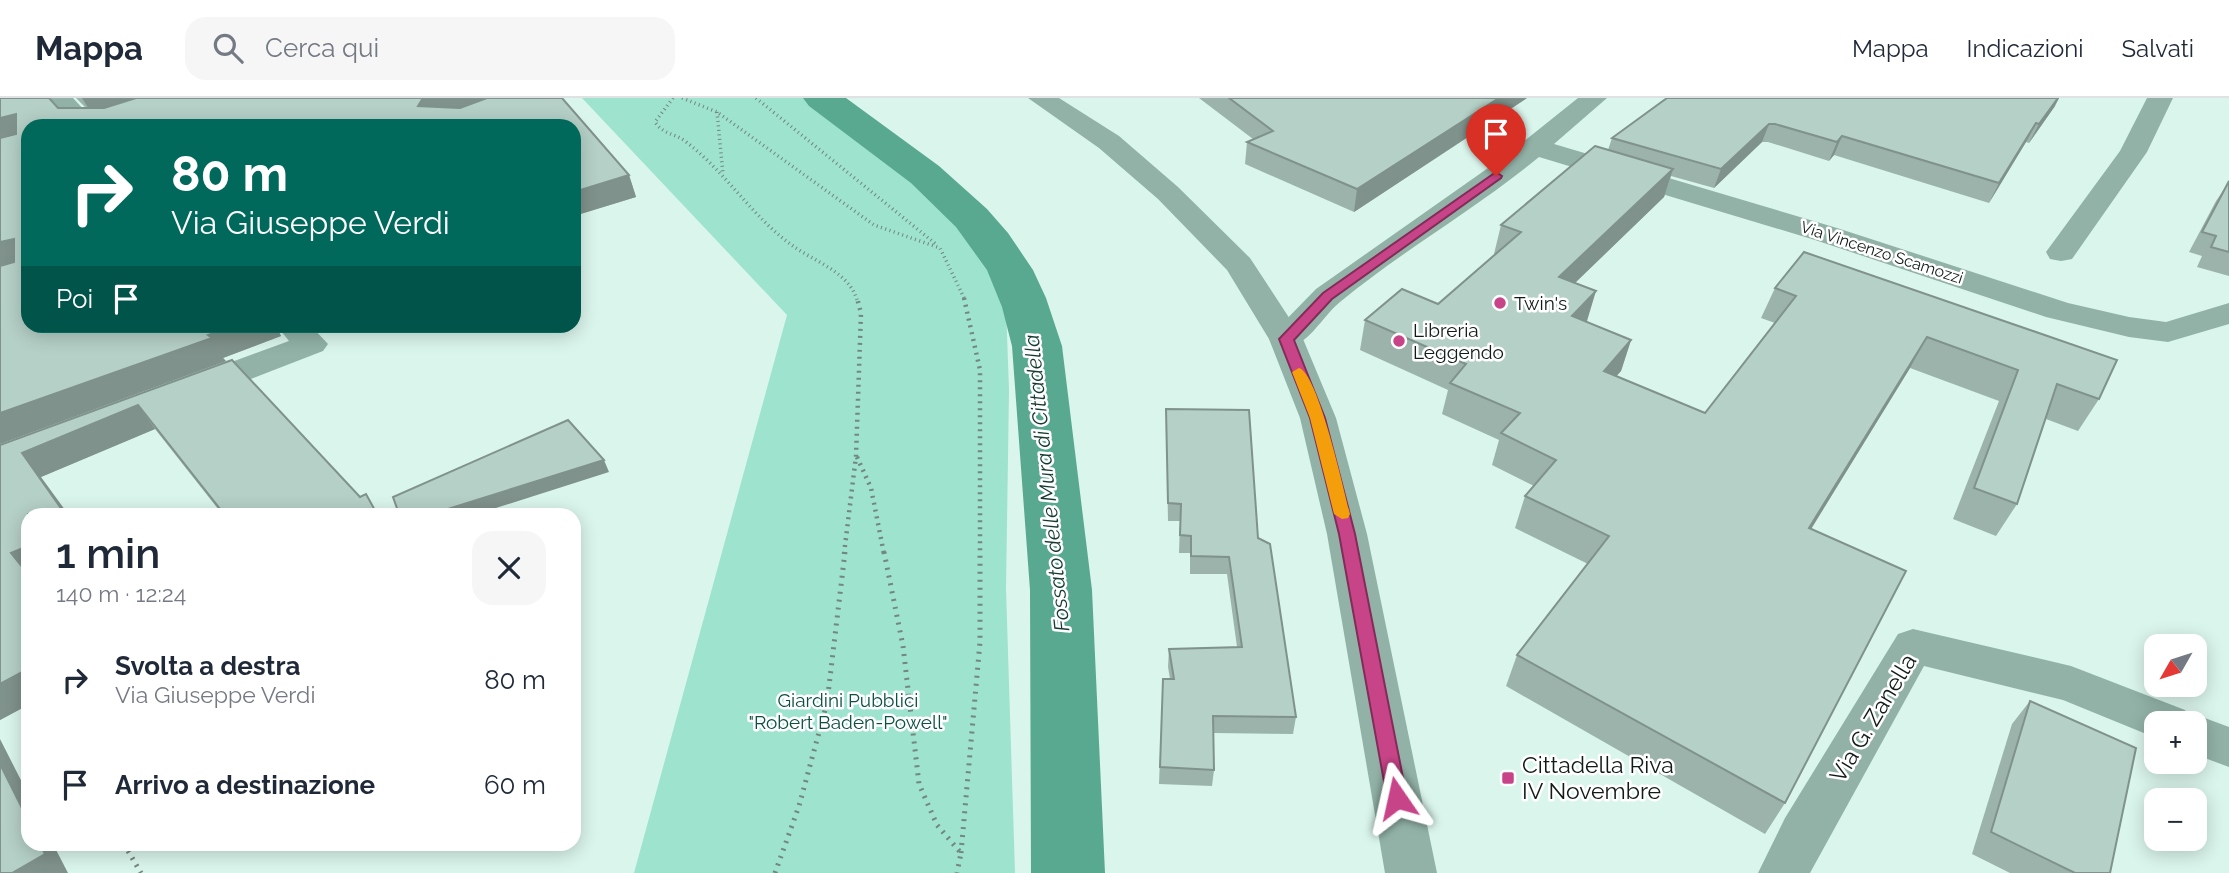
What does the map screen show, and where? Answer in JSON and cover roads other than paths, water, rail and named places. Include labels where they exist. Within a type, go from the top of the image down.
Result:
[{"type":"street","points":[[58,98],[80,119]]},
{"type":"street","points":[[1041,98],[1109,142],[1168,193],[1239,265],[1286,339],[1318,418],[1347,534],[1411,873]]},
{"type":"street","points":[[1286,339],[1328,296],[1535,147],[1594,98]]},
{"type":"street","points":[[2061,252],[2133,152],[2160,98]]},
{"type":"street","points":[[110,119],[116,117]]},
{"type":"street","name":"Via Vincenzo Scamozzi","points":[[1535,147],[1826,233],[2058,310],[2129,327],[2168,332],[2229,313]]},
{"type":"street","points":[[155,402],[311,344],[300,333]]},
{"type":"street","name":"Via G. Zanella","points":[[1783,873],[1913,646],[2071,684],[2144,713]]},
{"type":"street","points":[[2207,738],[2229,747]]},
{"type":"waterway","name":"Fossato delle Mura di Cittadella","points":[[822,98],[900,155],[972,218],[1010,270],[1026,307],[1037,346],[1061,590],[1068,873]]},
{"type":"place","name":"Twin's","points":[[1500,303]]},
{"type":"place","name":"Libreria Leggendo","points":[[1399,341]]},
{"type":"place","name":"Cittadella Riva IV Novembre","points":[[1508,778]]},
{"type":"park label","name":"Giardini Pubblici \"Robert Baden-Powell\"","points":[[848,711]]}]
